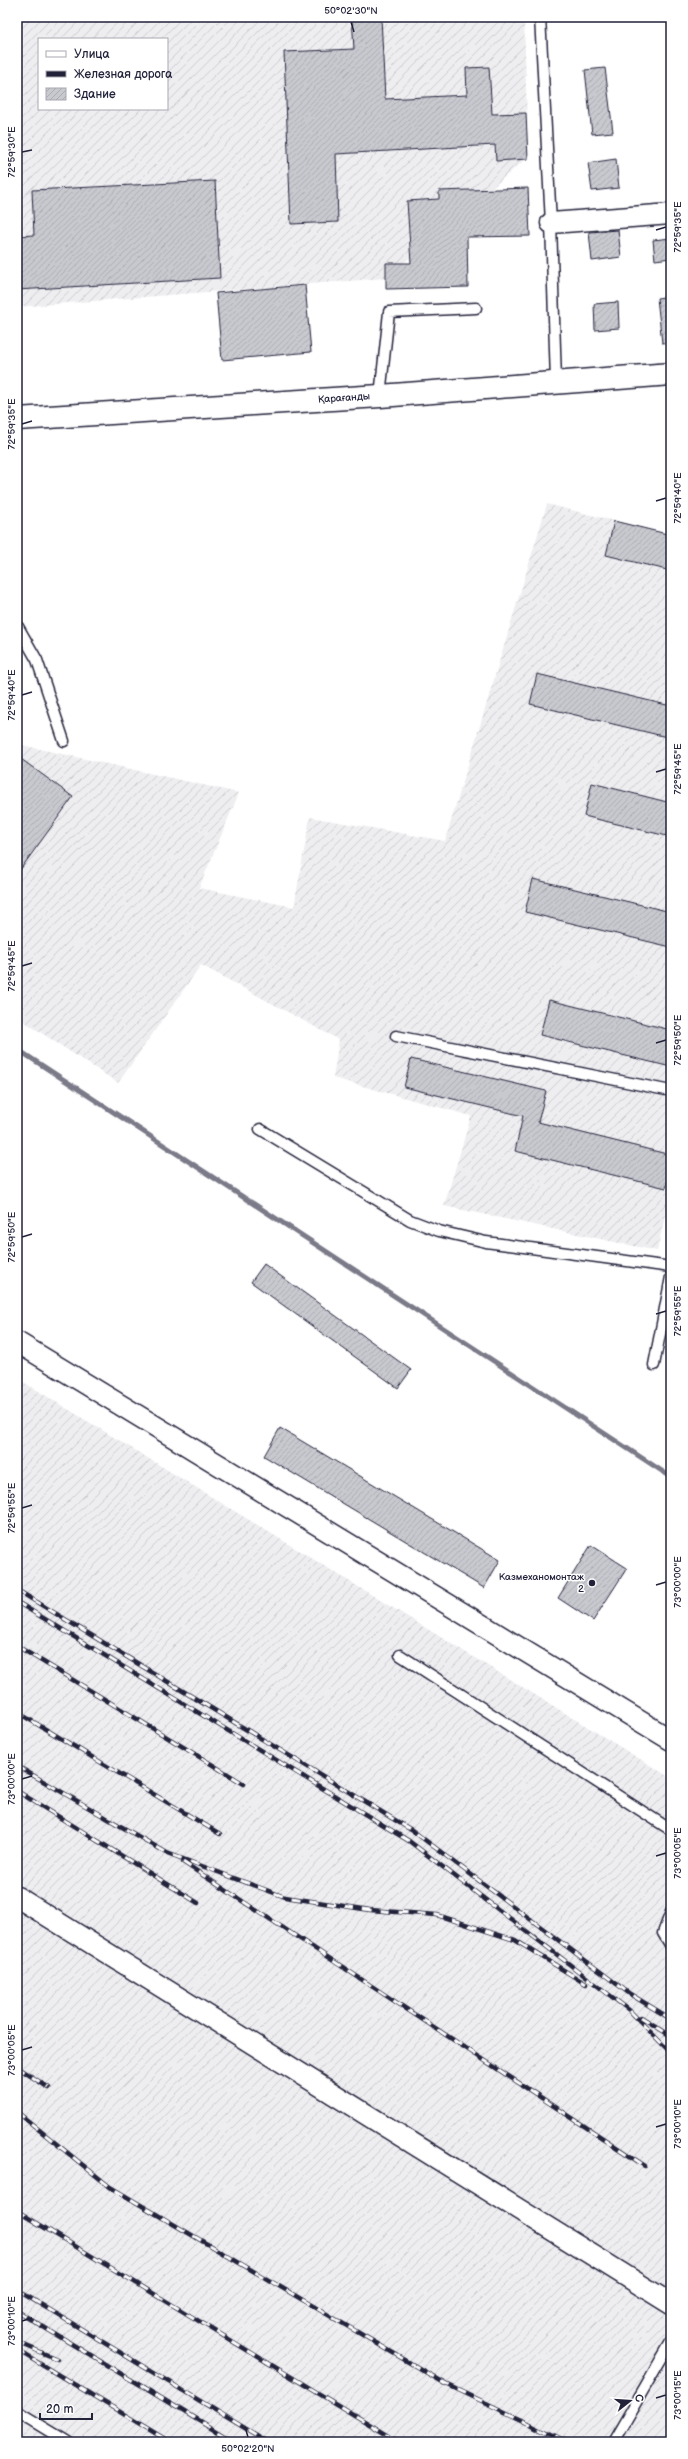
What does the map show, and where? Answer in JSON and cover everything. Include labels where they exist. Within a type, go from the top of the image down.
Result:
[{"type":"main road","name":"Қарағанды","points":[[17,419],[380,396],[556,381],[671,374]]},
{"type":"street","points":[[551,223],[671,214]]},
{"type":"street","points":[[17,1342],[671,1740]]},
{"type":"street","points":[[17,1897],[671,2304]]},
{"type":"lane","points":[[540,17],[551,223],[556,381]]},
{"type":"lane","points":[[380,396],[389,312],[476,308]]},
{"type":"lane","points":[[17,625],[37,660],[64,741]]},
{"type":"lane","points":[[396,1036],[671,1091]]},
{"type":"lane","points":[[260,1128],[410,1220],[439,1231],[486,1242],[671,1267]]},
{"type":"lane","points":[[654,1365],[671,1278]]},
{"type":"lane","points":[[400,1655],[671,1830]]},
{"type":"lane","points":[[671,1912],[663,1933],[671,1946]]},
{"type":"lane","points":[[613,2442],[671,2342]]},
{"type":"lane","points":[[17,2411],[68,2442]]},
{"type":"shaded area","points":[[17,17],[524,17],[528,157],[386,278],[17,307]]},
{"type":"shaded area","points":[[547,504],[671,535],[671,1190],[657,1251],[444,1206],[471,1116],[333,1078],[339,1040],[201,965],[118,1083],[17,1017],[17,744],[239,793],[199,888],[294,907],[310,817],[445,841]]},
{"type":"shaded area","points":[[17,1378],[671,1778],[671,2442],[17,2442]]},
{"type":"building","points":[[352,17],[381,17],[385,99],[467,95],[466,68],[489,67],[492,114],[526,113],[528,159],[496,161],[495,145],[336,154],[338,222],[291,224],[284,52],[354,49]]},
{"type":"building","points":[[605,68],[613,132],[592,134],[585,70]]},
{"type":"building","points":[[616,159],[619,188],[592,191],[588,163]]},
{"type":"building","points":[[215,181],[220,278],[17,290],[17,236],[34,235],[32,190]]},
{"type":"building","points":[[528,188],[530,236],[467,237],[468,287],[386,289],[386,263],[411,263],[407,201],[439,199],[439,191]]},
{"type":"building","points":[[618,230],[621,257],[592,261],[589,232]]},
{"type":"building","points":[[671,238],[671,258],[655,260],[653,240]]},
{"type":"building","points":[[305,285],[311,352],[222,360],[216,293]]},
{"type":"building","points":[[671,296],[671,342],[662,343],[657,298]]},
{"type":"building","points":[[618,302],[619,328],[595,330],[594,304]]},
{"type":"building","points":[[614,521],[671,535],[671,571],[606,555]]},
{"type":"building","points":[[537,674],[671,706],[671,738],[530,704]]},
{"type":"building","points":[[17,756],[73,797],[17,874]]},
{"type":"building","points":[[592,783],[671,803],[671,837],[584,816]]},
{"type":"building","points":[[533,879],[671,912],[671,947],[525,912]]},
{"type":"building","points":[[549,1000],[671,1030],[671,1067],[540,1035]]},
{"type":"building","points":[[411,1059],[546,1091],[538,1122],[671,1155],[671,1168],[666,1188],[515,1151],[523,1116],[404,1087]]},
{"type":"building","points":[[264,1264],[411,1370],[398,1388],[251,1282]]},
{"type":"building","points":[[280,1428],[500,1560],[484,1588],[264,1456]]},
{"type":"building","name":"Казмеханомонтаж 2","points":[[591,1545],[627,1568],[593,1621],[558,1598]]},
{"type":"waterway","points":[[17,1049],[671,1477]]},
{"type":"railway","points":[[17,1590],[413,1831],[630,1994],[671,2019]]},
{"type":"railway","points":[[17,1602],[409,1841],[629,2010],[671,2053]]},
{"type":"railway","points":[[17,1646],[244,1784]]},
{"type":"railway","points":[[17,1712],[220,1834]]},
{"type":"railway","points":[[17,1766],[167,1853],[285,1897],[370,1910],[437,1915],[515,1940],[586,1984]]},
{"type":"railway","points":[[17,1791],[198,1903]]},
{"type":"railway","points":[[183,1862],[645,2166]]},
{"type":"railway","points":[[641,2017],[671,2036]]},
{"type":"railway","points":[[17,2067],[49,2088]]},
{"type":"railway","points":[[17,2112],[110,2187],[446,2384],[568,2442]]},
{"type":"railway","points":[[17,2211],[399,2442]]},
{"type":"railway","points":[[17,2290],[268,2442]]},
{"type":"railway","points":[[17,2311],[234,2442]]},
{"type":"railway","points":[[17,2342],[57,2359]]},
{"type":"railway","points":[[17,2350],[170,2442]]},
{"type":"place","name":"Казмеханомонтаж 2","points":[[592,1583]]}]
